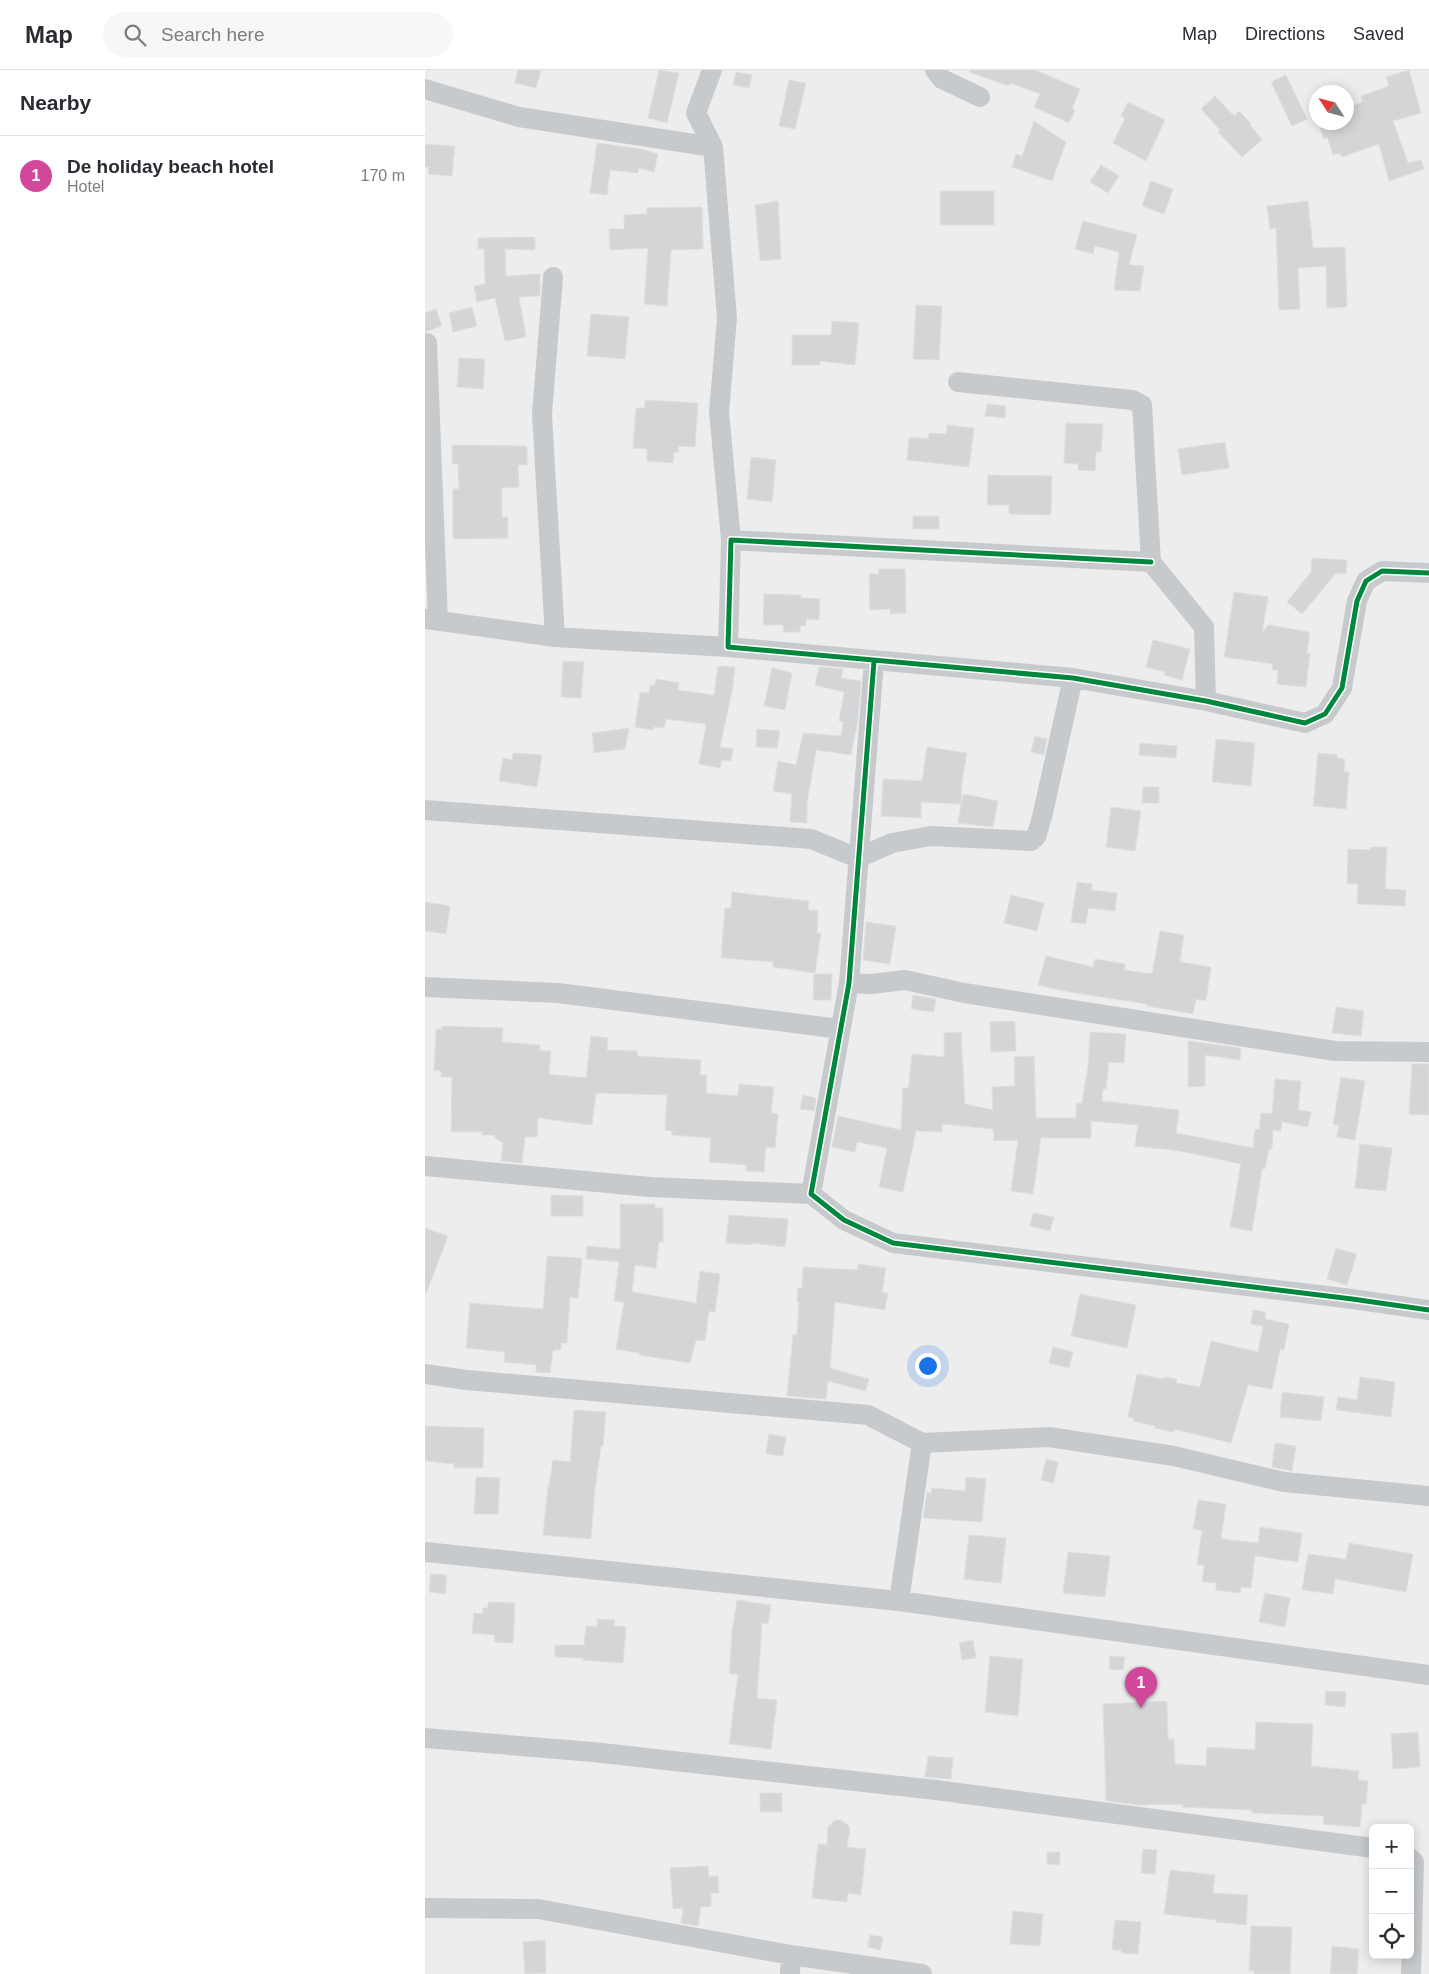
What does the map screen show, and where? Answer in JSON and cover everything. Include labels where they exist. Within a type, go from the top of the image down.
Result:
[{"type":"street","points":[[712,70],[697,113],[713,147],[727,318],[719,412],[731,540],[728,648]]},
{"type":"street","points":[[935,70],[942,79],[980,97]]},
{"type":"street","points":[[425,89],[519,117],[713,147]]},
{"type":"street","points":[[553,277],[543,414],[555,637]]},
{"type":"street","points":[[427,343],[431,620],[555,637],[728,648],[1073,678],[1206,701],[1305,723],[1325,714],[1342,688],[1357,602],[1366,581],[1382,571],[1429,574]]},
{"type":"street","points":[[958,382],[1132,400],[1142,405],[1151,562],[1204,627],[1206,701]]},
{"type":"street","points":[[731,540],[1151,562]]},
{"type":"street","points":[[811,1194],[849,983],[874,661]]},
{"type":"street","points":[[425,810],[811,839],[858,858],[892,844],[931,836],[1031,841],[1036,837],[1073,678]]},
{"type":"street","points":[[849,983],[871,984],[905,980],[964,993],[1335,1051],[1429,1052]]},
{"type":"street","points":[[425,987],[558,993],[840,1029]]},
{"type":"street","points":[[425,1166],[650,1187],[811,1194],[844,1220],[893,1243],[1429,1310]]},
{"type":"street","points":[[425,1374],[466,1380],[868,1415],[922,1443],[1049,1438],[1174,1456],[1284,1482],[1429,1496]]},
{"type":"street","points":[[899,1601],[922,1443]]},
{"type":"street","points":[[425,1552],[899,1601],[1429,1675]]},
{"type":"street","points":[[425,1738],[593,1752],[936,1790],[1369,1847]]},
{"type":"street","points":[[1411,1974],[1414,1869]]},
{"type":"street","points":[[425,1908],[538,1909],[791,1964],[922,1974]]},
{"type":"building","points":[[518,70],[541,70],[536,88],[515,83]]},
{"type":"building","points":[[659,70],[679,73],[667,123],[648,118]]},
{"type":"building","points":[[970,70],[1035,70],[1080,89],[1072,109],[1075,110],[1069,123],[1034,107],[1040,94],[1010,83],[1009,86],[969,72]]},
{"type":"building","points":[[1409,70],[1421,113],[1393,121],[1408,163],[1421,160],[1424,169],[1389,181],[1379,144],[1342,157],[1340,153],[1333,155],[1327,137],[1324,139],[1321,130],[1354,130],[1354,105],[1363,102],[1361,96],[1389,86],[1386,77]]},
{"type":"building","points":[[736,72],[752,75],[749,88],[733,85]]},
{"type":"building","points":[[1286,75],[1307,119],[1292,126],[1271,82]]},
{"type":"building","points":[[789,80],[806,83],[795,129],[779,126]]},
{"type":"building","points":[[1215,96],[1234,116],[1239,111],[1251,123],[1250,125],[1262,140],[1242,157],[1218,132],[1220,130],[1201,109]]},
{"type":"building","points":[[1128,102],[1165,120],[1146,161],[1113,143],[1125,118],[1121,116]]},
{"type":"building","points":[[1034,121],[1066,142],[1052,181],[1012,167],[1016,154],[1022,156]]},
{"type":"building","points":[[597,143],[641,149],[658,154],[654,172],[639,168],[638,173],[610,170],[607,195],[590,193]]},
{"type":"building","points":[[425,144],[455,146],[452,176],[428,174],[429,167],[425,167]]},
{"type":"building","points":[[1101,165],[1119,176],[1108,193],[1090,182]]},
{"type":"building","points":[[1151,181],[1173,189],[1164,214],[1142,206]]},
{"type":"building","points":[[940,191],[994,191],[994,225],[940,225]]},
{"type":"building","points":[[778,201],[781,259],[760,261],[755,205]]},
{"type":"building","points":[[1308,201],[1313,248],[1345,247],[1347,307],[1327,308],[1326,266],[1298,268],[1300,309],[1279,310],[1276,228],[1270,229],[1267,206]]},
{"type":"building","points":[[702,207],[703,249],[671,250],[667,306],[644,304],[648,248],[610,250],[609,229],[624,229],[624,215],[647,214],[647,208]]},
{"type":"building","points":[[1083,221],[1137,235],[1129,265],[1144,266],[1140,291],[1114,290],[1119,252],[1095,246],[1093,254],[1075,249]]},
{"type":"building","points":[[535,237],[535,250],[505,249],[506,276],[540,274],[540,296],[519,297],[526,337],[505,341],[495,298],[477,302],[474,286],[485,284],[484,249],[478,249],[478,238]]},
{"type":"building","points":[[916,305],[942,306],[939,360],[913,359]]},
{"type":"building","points":[[472,307],[477,326],[453,332],[449,313]]},
{"type":"building","points":[[436,309],[442,326],[425,332],[425,313]]},
{"type":"building","points":[[591,314],[629,317],[625,359],[587,356]]},
{"type":"building","points":[[832,321],[859,323],[855,365],[820,361],[820,365],[792,365],[792,335],[831,335]]},
{"type":"building","points":[[459,358],[485,359],[483,389],[457,387]]},
{"type":"building","points":[[645,400],[698,403],[695,447],[679,446],[678,453],[674,452],[673,463],[647,461],[647,449],[633,448],[636,408],[645,408]]},
{"type":"building","points":[[987,404],[1006,406],[1005,418],[985,416]]},
{"type":"building","points":[[1066,423],[1103,424],[1101,452],[1096,452],[1095,471],[1078,470],[1078,464],[1064,463]]},
{"type":"building","points":[[947,425],[974,428],[969,467],[907,460],[909,437],[928,439],[929,433],[946,434]]},
{"type":"building","points":[[1225,442],[1229,468],[1182,475],[1178,449]]},
{"type":"building","points":[[452,445],[527,446],[527,465],[518,465],[519,487],[502,488],[502,517],[508,517],[508,538],[453,539],[453,489],[459,489],[458,464],[452,464]]},
{"type":"building","points":[[751,457],[776,460],[772,502],[747,499]]},
{"type":"building","points":[[988,475],[1052,476],[1051,515],[1009,514],[1009,505],[987,505]]},
{"type":"building","points":[[913,516],[939,516],[939,529],[913,529]]},
{"type":"building","points":[[1312,558],[1347,560],[1346,574],[1336,573],[1302,614],[1287,602],[1311,572]]},
{"type":"building","points":[[879,569],[905,569],[906,613],[890,614],[890,609],[870,610],[869,574],[879,574]]},
{"type":"building","points":[[1234,592],[1268,597],[1262,633],[1268,625],[1310,632],[1307,653],[1310,653],[1306,687],[1277,684],[1278,670],[1272,670],[1273,664],[1224,657]]},
{"type":"building","points":[[764,594],[801,595],[801,598],[820,599],[819,620],[806,619],[806,626],[800,626],[800,632],[783,632],[783,625],[763,625]]},
{"type":"building","points":[[1153,640],[1190,649],[1182,680],[1164,675],[1165,672],[1146,667]]},
{"type":"building","points":[[563,661],[584,662],[581,698],[561,697]]},
{"type":"building","points":[[718,666],[735,667],[733,686],[720,747],[733,749],[731,761],[722,760],[720,768],[699,764],[706,724],[666,719],[664,728],[654,727],[653,730],[635,727],[640,692],[649,693],[650,685],[655,685],[656,679],[679,683],[678,690],[714,695]]},
{"type":"building","points":[[819,667],[843,669],[841,678],[861,681],[858,719],[851,755],[816,750],[807,804],[807,823],[790,822],[792,794],[773,791],[778,761],[796,765],[803,733],[841,736],[843,722],[839,721],[844,692],[815,685]]},
{"type":"building","points":[[772,668],[792,673],[785,710],[764,706]]},
{"type":"building","points":[[629,728],[625,749],[594,753],[592,733]]},
{"type":"building","points":[[757,729],[780,731],[777,748],[756,747]]},
{"type":"building","points":[[1035,736],[1047,739],[1044,755],[1031,752]]},
{"type":"building","points":[[1216,739],[1255,743],[1251,786],[1212,782]]},
{"type":"building","points":[[1140,743],[1177,746],[1176,758],[1139,755]]},
{"type":"building","points":[[927,747],[967,753],[962,781],[961,804],[921,802],[921,818],[881,816],[883,779],[922,781]]},
{"type":"building","points":[[513,753],[542,755],[537,787],[499,781],[503,758],[512,760]]},
{"type":"building","points":[[1318,753],[1337,755],[1337,758],[1345,759],[1344,772],[1349,772],[1346,809],[1313,806]]},
{"type":"building","points":[[1143,787],[1159,787],[1159,803],[1142,803]]},
{"type":"building","points":[[963,794],[998,801],[993,827],[958,823]]},
{"type":"building","points":[[1111,807],[1141,811],[1135,851],[1106,847]]},
{"type":"building","points":[[1370,847],[1387,847],[1385,889],[1406,890],[1405,906],[1357,904],[1358,884],[1347,884],[1348,849],[1370,850]]},
{"type":"building","points":[[1077,882],[1092,884],[1091,890],[1117,893],[1115,911],[1088,908],[1086,924],[1071,922]]},
{"type":"building","points":[[732,892],[809,901],[808,910],[818,911],[817,933],[821,933],[815,973],[773,967],[773,962],[721,958],[725,908],[731,908]]},
{"type":"building","points":[[1011,895],[1044,903],[1037,931],[1004,923]]},
{"type":"building","points":[[425,902],[450,906],[446,934],[425,931]]},
{"type":"building","points":[[866,922],[896,926],[890,964],[863,960]]},
{"type":"building","points":[[1160,931],[1184,935],[1180,962],[1211,967],[1206,1001],[1196,999],[1193,1014],[1038,985],[1046,956],[1093,967],[1095,959],[1125,964],[1124,970],[1152,974]]},
{"type":"building","points":[[814,974],[832,974],[831,1000],[813,1000]]},
{"type":"building","points":[[913,995],[936,999],[934,1012],[911,1009]]},
{"type":"building","points":[[1336,1007],[1364,1011],[1361,1036],[1332,1033]]},
{"type":"building","points":[[1015,1021],[1016,1051],[991,1052],[990,1022]]},
{"type":"building","points":[[442,1026],[503,1028],[502,1042],[540,1045],[539,1050],[551,1051],[549,1074],[586,1078],[591,1036],[608,1038],[607,1050],[637,1051],[637,1056],[701,1060],[700,1075],[707,1075],[706,1093],[738,1096],[739,1084],[774,1087],[771,1113],[778,1114],[775,1148],[766,1147],[764,1172],[746,1171],[747,1165],[709,1162],[711,1138],[672,1135],[672,1131],[665,1130],[667,1095],[596,1093],[592,1125],[538,1118],[537,1137],[525,1137],[522,1163],[501,1161],[503,1143],[496,1139],[494,1135],[482,1135],[482,1132],[451,1132],[452,1077],[441,1077],[441,1071],[434,1070],[436,1029],[442,1029]]},
{"type":"building","points":[[961,1032],[965,1104],[993,1110],[992,1087],[1015,1086],[1014,1057],[1034,1056],[1036,1118],[1076,1118],[1076,1103],[1082,1103],[1088,1066],[1090,1032],[1126,1034],[1124,1063],[1109,1062],[1106,1089],[1103,1089],[1102,1101],[1179,1110],[1176,1133],[1253,1148],[1255,1129],[1259,1130],[1261,1113],[1272,1114],[1275,1079],[1301,1081],[1298,1110],[1311,1112],[1308,1127],[1282,1122],[1281,1131],[1273,1130],[1272,1149],[1269,1149],[1265,1169],[1262,1169],[1252,1231],[1230,1227],[1241,1164],[1180,1151],[1135,1146],[1138,1125],[1091,1121],[1091,1138],[1041,1138],[1033,1194],[1011,1191],[1018,1140],[994,1141],[993,1129],[942,1124],[942,1132],[916,1131],[903,1192],[879,1187],[887,1148],[857,1142],[855,1152],[832,1147],[838,1116],[901,1130],[903,1088],[908,1088],[912,1054],[944,1057],[944,1033]]},
{"type":"building","points":[[1188,1041],[1241,1048],[1240,1060],[1205,1055],[1205,1086],[1188,1087]]},
{"type":"building","points":[[1412,1064],[1429,1064],[1429,1115],[1409,1114]]},
{"type":"building","points":[[1341,1077],[1365,1081],[1355,1140],[1337,1137],[1339,1125],[1333,1124]]},
{"type":"building","points":[[803,1095],[816,1098],[814,1111],[800,1109]]},
{"type":"building","points":[[1360,1144],[1392,1148],[1386,1191],[1355,1188]]},
{"type":"building","points":[[551,1195],[583,1196],[583,1216],[551,1216]]},
{"type":"building","points":[[620,1204],[655,1204],[655,1208],[663,1208],[663,1242],[659,1242],[656,1268],[635,1265],[632,1292],[696,1303],[700,1271],[720,1274],[715,1312],[709,1311],[705,1341],[696,1340],[690,1363],[639,1355],[639,1353],[616,1349],[624,1302],[614,1301],[619,1262],[586,1259],[587,1246],[620,1249]]},
{"type":"building","points":[[1033,1213],[1054,1217],[1050,1231],[1030,1226]]},
{"type":"building","points":[[729,1215],[788,1219],[785,1247],[752,1243],[752,1245],[726,1243]]},
{"type":"building","points":[[425,1228],[448,1236],[426,1294],[425,1294]]},
{"type":"building","points":[[1336,1248],[1357,1254],[1347,1285],[1327,1279]]},
{"type":"building","points":[[547,1256],[582,1258],[578,1298],[570,1297],[567,1343],[561,1343],[561,1350],[553,1350],[550,1373],[536,1372],[536,1365],[504,1362],[505,1352],[466,1348],[470,1303],[543,1309]]},
{"type":"building","points":[[858,1264],[886,1268],[882,1292],[888,1293],[885,1310],[835,1302],[830,1368],[869,1379],[866,1391],[828,1381],[826,1399],[787,1396],[793,1335],[797,1335],[798,1288],[802,1288],[803,1267],[858,1270]]},
{"type":"building","points":[[1080,1294],[1136,1305],[1127,1348],[1071,1336]]},
{"type":"building","points":[[1253,1310],[1266,1312],[1265,1319],[1289,1324],[1284,1350],[1280,1349],[1272,1389],[1248,1385],[1231,1443],[1174,1429],[1174,1432],[1154,1428],[1155,1426],[1133,1421],[1133,1418],[1128,1417],[1137,1374],[1163,1379],[1164,1377],[1177,1379],[1176,1383],[1200,1387],[1211,1341],[1258,1352],[1263,1326],[1251,1324]]},
{"type":"building","points":[[1053,1347],[1073,1352],[1069,1368],[1049,1363]]},
{"type":"building","points":[[1360,1377],[1395,1382],[1391,1417],[1336,1410],[1338,1397],[1357,1400]]},
{"type":"building","points":[[1282,1392],[1324,1397],[1321,1421],[1280,1417]]},
{"type":"building","points":[[574,1410],[606,1412],[603,1446],[601,1446],[595,1489],[591,1539],[543,1535],[548,1485],[553,1460],[570,1462]]},
{"type":"building","points":[[425,1426],[484,1428],[483,1468],[454,1468],[454,1464],[425,1461]]},
{"type":"building","points":[[769,1434],[786,1437],[783,1456],[766,1454]]},
{"type":"building","points":[[1275,1443],[1296,1446],[1292,1471],[1272,1467]]},
{"type":"building","points":[[1046,1459],[1058,1462],[1054,1483],[1041,1480]]},
{"type":"building","points":[[476,1477],[500,1478],[498,1514],[474,1514]]},
{"type":"building","points":[[966,1477],[986,1479],[982,1522],[923,1518],[927,1492],[931,1493],[932,1488],[965,1491]]},
{"type":"building","points":[[1198,1500],[1226,1504],[1221,1539],[1258,1543],[1260,1527],[1302,1533],[1298,1562],[1255,1556],[1251,1588],[1241,1587],[1240,1593],[1216,1590],[1216,1583],[1202,1582],[1204,1565],[1197,1565],[1202,1530],[1193,1529]]},
{"type":"building","points":[[969,1535],[1006,1538],[1001,1583],[964,1579]]},
{"type":"building","points":[[1349,1543],[1413,1554],[1406,1592],[1335,1579],[1333,1594],[1302,1590],[1308,1554],[1346,1559]]},
{"type":"building","points":[[1068,1552],[1110,1556],[1105,1597],[1063,1593]]},
{"type":"building","points":[[431,1574],[447,1575],[445,1594],[429,1592]]},
{"type":"building","points":[[1265,1593],[1290,1598],[1285,1627],[1259,1622]]},
{"type":"building","points":[[737,1600],[771,1605],[768,1624],[762,1623],[757,1698],[777,1700],[771,1749],[729,1744],[738,1674],[729,1674],[732,1632]]},
{"type":"building","points":[[488,1602],[515,1603],[513,1643],[494,1642],[495,1635],[472,1633],[474,1613],[483,1614],[483,1608],[488,1608]]},
{"type":"building","points":[[597,1619],[615,1620],[614,1626],[626,1627],[623,1663],[555,1657],[555,1645],[584,1645],[586,1626],[597,1627]]},
{"type":"building","points":[[973,1640],[976,1658],[962,1660],[959,1643]]},
{"type":"building","points":[[990,1656],[1023,1659],[1018,1716],[985,1712]]},
{"type":"building","points":[[1110,1656],[1125,1657],[1123,1670],[1109,1669]]},
{"type":"building","points":[[1326,1691],[1346,1692],[1345,1707],[1325,1705]]},
{"type":"building","points":[[1167,1701],[1168,1739],[1174,1739],[1175,1764],[1206,1766],[1207,1747],[1255,1750],[1256,1722],[1313,1724],[1311,1766],[1359,1771],[1358,1780],[1368,1781],[1366,1804],[1362,1804],[1360,1827],[1323,1824],[1324,1816],[1252,1813],[1252,1810],[1182,1807],[1183,1804],[1140,1805],[1106,1801],[1103,1704]]},
{"type":"building","points":[[1418,1732],[1420,1767],[1393,1769],[1391,1734]]},
{"type":"building","points":[[928,1756],[953,1758],[951,1779],[925,1777]]},
{"type":"building","points":[[760,1793],[782,1793],[782,1812],[760,1812]]},
{"type":"building","points":[[835,1820],[840,1820],[848,1825],[850,1829],[847,1847],[866,1849],[861,1895],[848,1893],[847,1902],[812,1898],[818,1844],[827,1845],[828,1827]]},
{"type":"building","points":[[1143,1849],[1157,1850],[1155,1874],[1141,1873]]},
{"type":"building","points":[[1047,1852],[1060,1852],[1060,1865],[1047,1864]]},
{"type":"building","points":[[708,1866],[709,1877],[718,1876],[719,1893],[711,1893],[711,1906],[701,1907],[698,1926],[681,1923],[683,1908],[673,1909],[670,1868]]},
{"type":"building","points":[[1170,1870],[1215,1875],[1213,1893],[1248,1895],[1246,1925],[1164,1914]]},
{"type":"building","points":[[1013,1911],[1043,1914],[1040,1946],[1010,1944]]},
{"type":"building","points":[[1115,1920],[1141,1922],[1138,1954],[1121,1953],[1121,1950],[1112,1950]]},
{"type":"building","points":[[1251,1926],[1292,1927],[1290,1974],[1254,1974],[1254,1971],[1249,1971]]},
{"type":"building","points":[[870,1935],[883,1937],[880,1950],[868,1947]]},
{"type":"building","points":[[545,1940],[546,1973],[525,1974],[523,1942]]},
{"type":"building","points":[[1332,1946],[1359,1949],[1357,1974],[1330,1974]]},
{"type":"cycle path","points":[[1151,562],[731,540],[728,647],[1073,678],[1206,701],[1305,723],[1325,714],[1342,688],[1357,601],[1366,581],[1382,571],[1429,573]]},
{"type":"cycle path","points":[[874,661],[849,983],[811,1194],[844,1220],[893,1243],[1429,1310]]},
{"type":"place","name":"De holiday beach hotel","points":[[1141,1708]]}]
